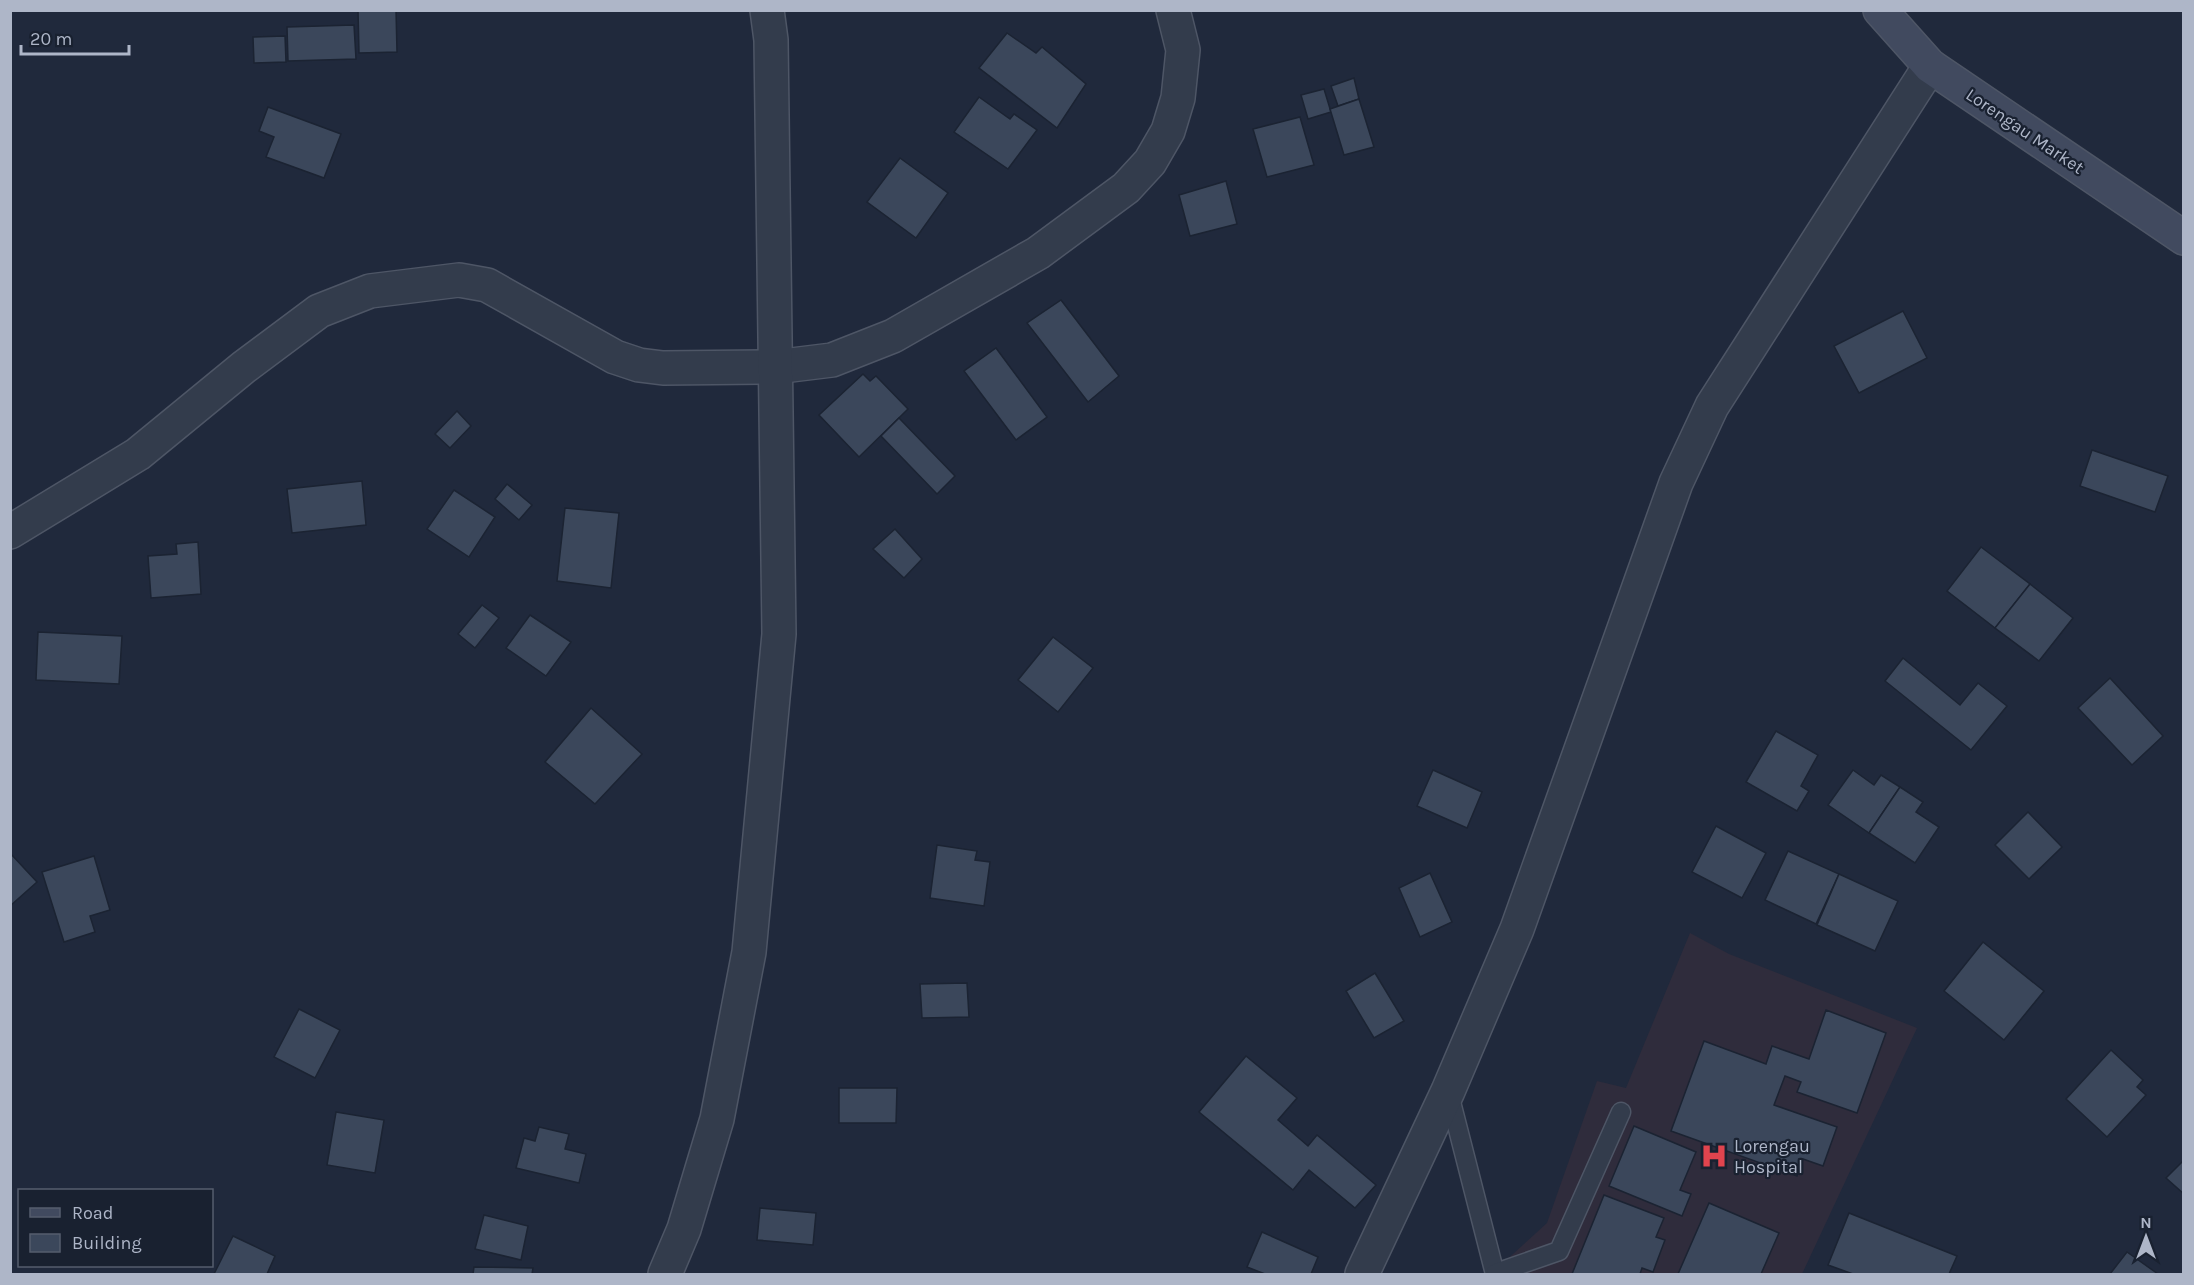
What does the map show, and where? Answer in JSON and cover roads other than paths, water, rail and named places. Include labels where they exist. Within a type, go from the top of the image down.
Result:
[{"type":"main road","name":"Lorengau Market","points":[[1880,10],[1930,66],[2184,238]]},
{"type":"street","points":[[665,1275],[684,1229],[717,1119],[749,952],[779,634],[771,40],[767,10]]},
{"type":"street","points":[[10,532],[38,518],[138,454],[244,367],[319,311],[370,291],[459,280],[487,285],[615,357],[639,365],[775,367],[832,360],[893,336],[1038,253],[1126,188],[1150,162],[1168,131],[1178,98],[1183,50],[1173,10]]},
{"type":"street","points":[[1362,1275],[1448,1091],[1517,929],[1676,483],[1712,406],[1930,66]]},
{"type":"lane","points":[[1448,1091],[1496,1274],[1559,1251],[1621,1112]]},
{"type":"place","name":"Lorengau Hospital","points":[[1714,1156]]}]
